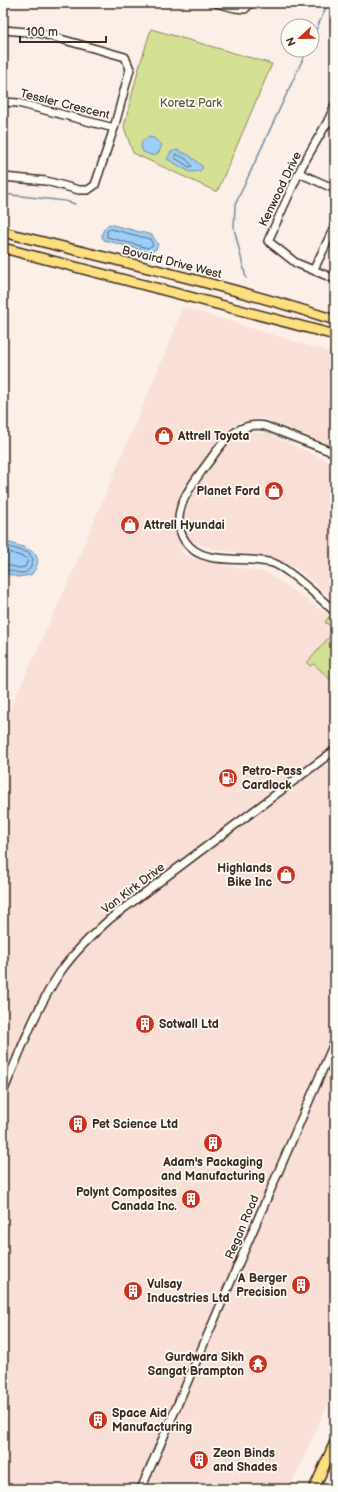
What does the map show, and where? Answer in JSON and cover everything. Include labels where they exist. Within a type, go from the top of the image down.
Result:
[{"type":"main road","name":"Bovaird Drive West","points":[[3,232],[101,258],[156,270],[273,300],[335,320]]},
{"type":"main road","points":[[3,248],[335,335]]},
{"type":"main road","points":[[314,1489],[335,1442]]},
{"type":"street","points":[[216,3],[245,9],[251,3]]},
{"type":"street","name":"Tessler Crescent","points":[[3,30],[39,33],[125,57],[130,69],[114,128],[18,103],[3,102]]},
{"type":"street","name":"Kenwood Drive","points":[[335,105],[332,122],[299,173],[268,241],[296,263],[314,269],[335,279]]},
{"type":"street","points":[[3,177],[46,181],[79,190],[88,190],[95,185],[114,128]]},
{"type":"street","points":[[299,173],[335,189]]},
{"type":"street","points":[[314,269],[335,226]]},
{"type":"street","points":[[335,453],[264,426],[256,425],[234,432],[223,442],[191,488],[180,506],[178,516],[181,534],[190,547],[202,555],[210,558],[274,563],[297,579],[335,612]]},
{"type":"street","name":"Van Kirk Drive","points":[[3,1092],[48,992],[61,970],[89,937],[111,918],[335,750]]},
{"type":"street","name":"Regan Road","points":[[141,1489],[335,1041]]},
{"type":"shaded area","points":[[182,307],[335,354],[335,447],[262,418],[241,421],[221,433],[231,441],[250,432],[268,434],[335,464],[335,600],[296,568],[265,557],[213,549],[194,542],[180,552],[191,558],[268,573],[335,620],[335,743],[319,755],[330,772],[335,768],[335,1388],[289,1489],[3,1489],[3,725],[72,574],[173,334]]},
{"type":"green space","name":"Koretz Park","points":[[151,29],[272,64],[217,192],[133,153],[124,127],[138,71]]},
{"type":"green space","points":[[332,617],[335,620],[335,630],[325,622],[328,618]]},
{"type":"green space","points":[[335,630],[335,684],[314,664],[310,666],[307,663]]},
{"type":"water","points":[[148,137],[154,138],[162,145],[159,152],[154,156],[143,152],[141,147],[142,141]]},
{"type":"water","points":[[177,150],[189,155],[203,167],[200,171],[190,172],[167,159],[171,152]]},
{"type":"water","points":[[109,224],[152,235],[158,244],[156,249],[149,252],[104,240],[102,237],[103,231]]},
{"type":"water","points":[[3,541],[24,548],[36,555],[38,560],[31,575],[18,577],[3,573]]},
{"type":"waterway","points":[[320,21],[328,3]]},
{"type":"waterway","points":[[246,278],[234,228],[235,205],[303,58]]},
{"type":"waterway","points":[[3,194],[65,201],[75,204]]},
{"type":"place","name":"Attrell Toyota","points":[[164,436]]},
{"type":"place","name":"Planet Ford","points":[[274,491]]},
{"type":"place","name":"Attrell Hyundai","points":[[130,525]]},
{"type":"place","name":"Petro-Pass Cardlock","points":[[228,778]]},
{"type":"place","name":"Highlands Bike Inc","points":[[286,875]]},
{"type":"place","name":"Sotwall Ltd","points":[[145,1024]]},
{"type":"place","name":"Pet Science Ltd","points":[[78,1124]]},
{"type":"place","name":"Adam's Packaging and Manufacturing","points":[[213,1143]]},
{"type":"place","name":"Polynt Composites Canada Inc.","points":[[191,1199]]},
{"type":"place","name":"A Berger Precision","points":[[301,1285]]},
{"type":"place","name":"Vulsay Inducstries Ltd","points":[[133,1291]]},
{"type":"place","name":"Gurdwara Sikh Sangat Brampton","points":[[258,1364]]},
{"type":"place","name":"Space Aid Manufacturing","points":[[98,1420]]},
{"type":"place","name":"Zeon Binds and Shades","points":[[199,1460]]}]
